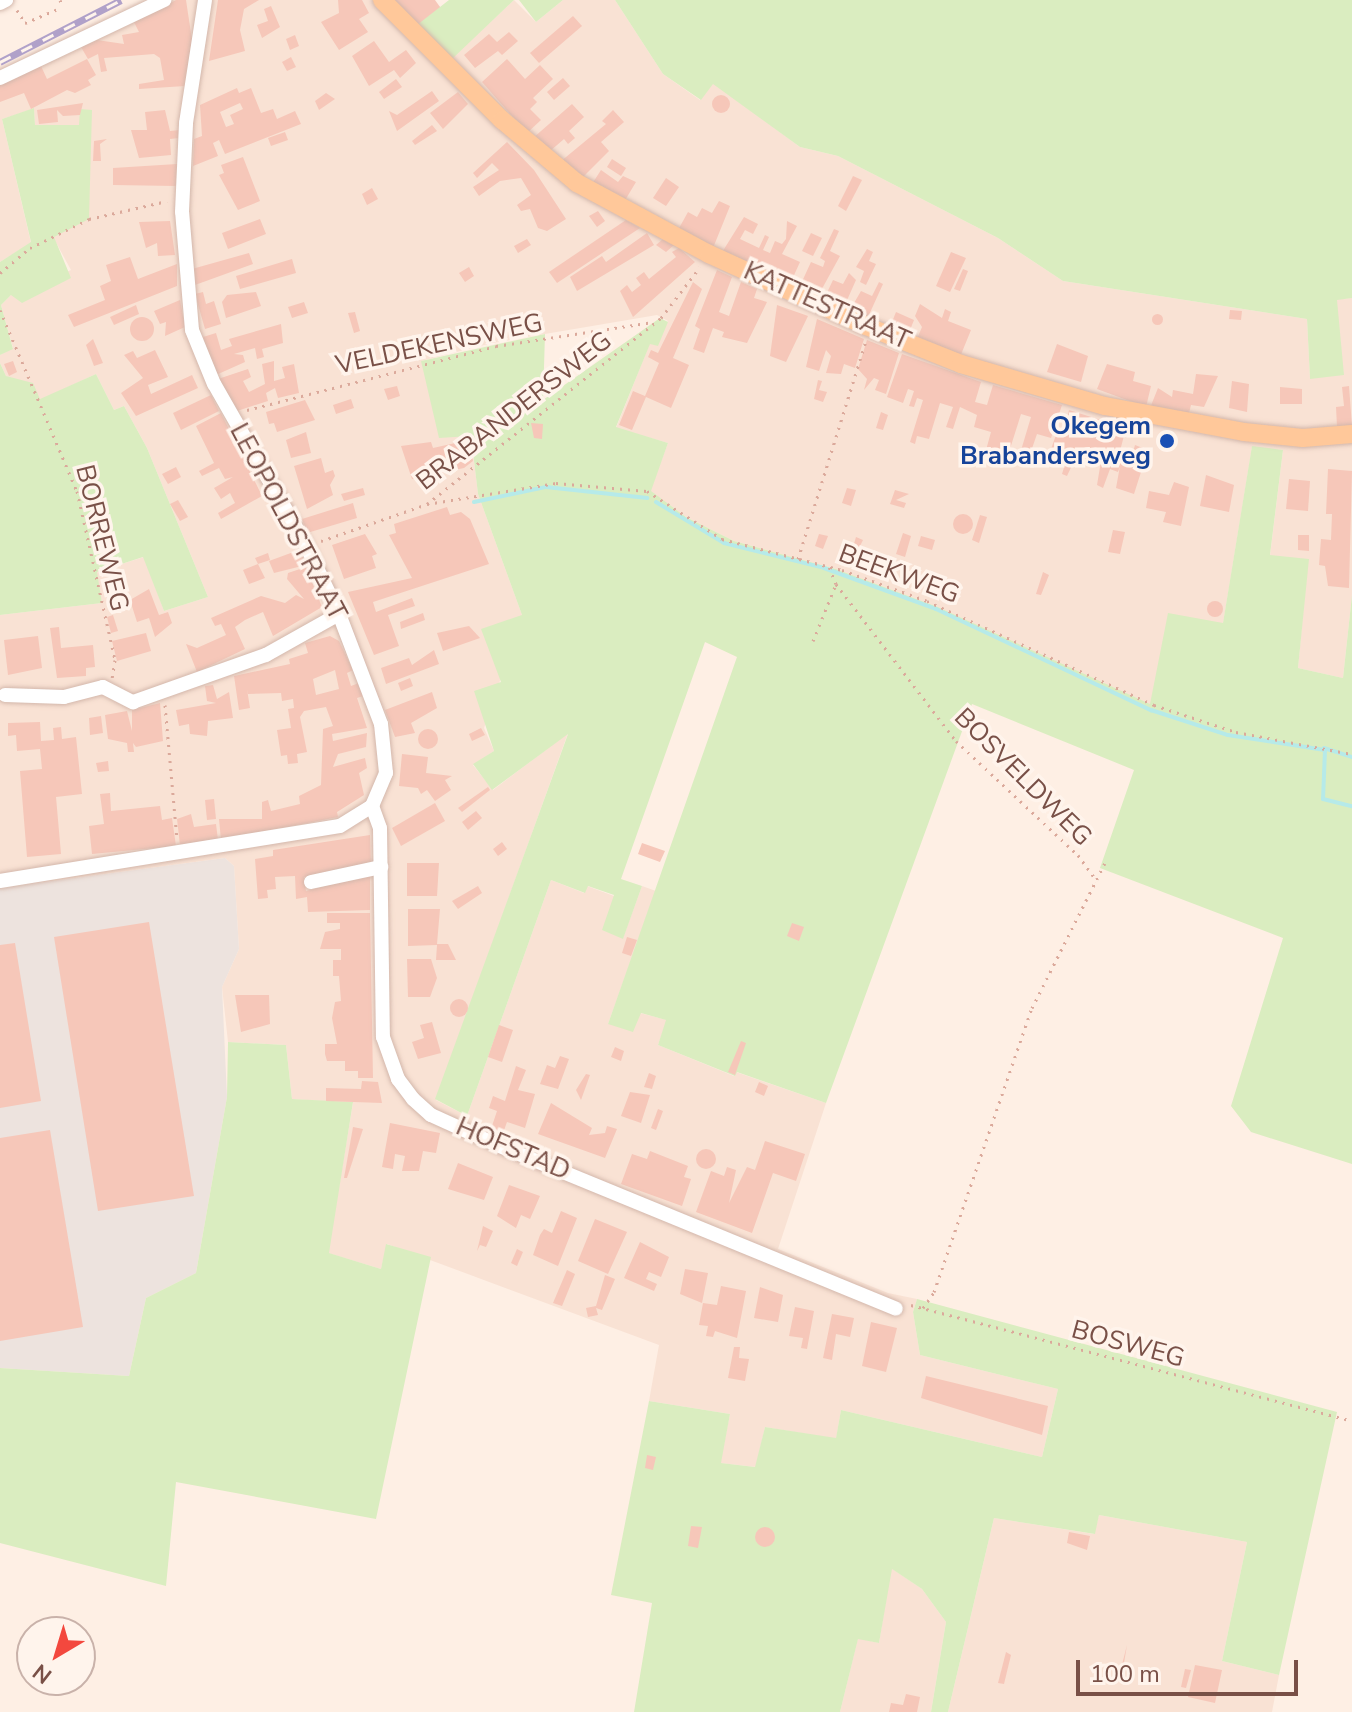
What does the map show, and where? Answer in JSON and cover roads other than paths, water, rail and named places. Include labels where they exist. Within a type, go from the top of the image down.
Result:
[{"type":"main road","name":"KATTESTRAAT","points":[[382,0],[502,120],[577,183],[709,254],[871,328],[961,364],[1131,412],[1244,432],[1303,438],[1352,434]]},
{"type":"street","points":[[0,3],[9,0]]},
{"type":"street","points":[[0,78],[164,0]]},
{"type":"street","name":"LEOPOLDSTRAAT","points":[[205,0],[186,123],[183,201],[192,330],[232,415],[306,545],[339,614],[387,752],[381,790],[372,806]]},
{"type":"street","points":[[5,695],[64,697],[111,689],[128,702],[164,693],[266,655],[339,614]]},
{"type":"street","points":[[0,881],[319,831],[340,826],[372,806]]},
{"type":"street","name":"HOFSTAD","points":[[372,806],[380,828],[383,1037],[398,1079],[431,1115],[896,1309]]},
{"type":"street","points":[[311,882],[381,867]]},
{"type":"waterway","points":[[474,502],[546,487],[647,498]]},
{"type":"waterway","points":[[656,502],[724,543],[824,568],[936,609],[1151,710],[1228,735],[1325,750],[1323,799],[1352,806]]},
{"type":"waterway","points":[[1324,748],[1352,757]]},
{"type":"railway","points":[[0,62],[121,0]]},
{"type":"place","name":"Okegem Brabandersweg","points":[[1167,441]]}]
